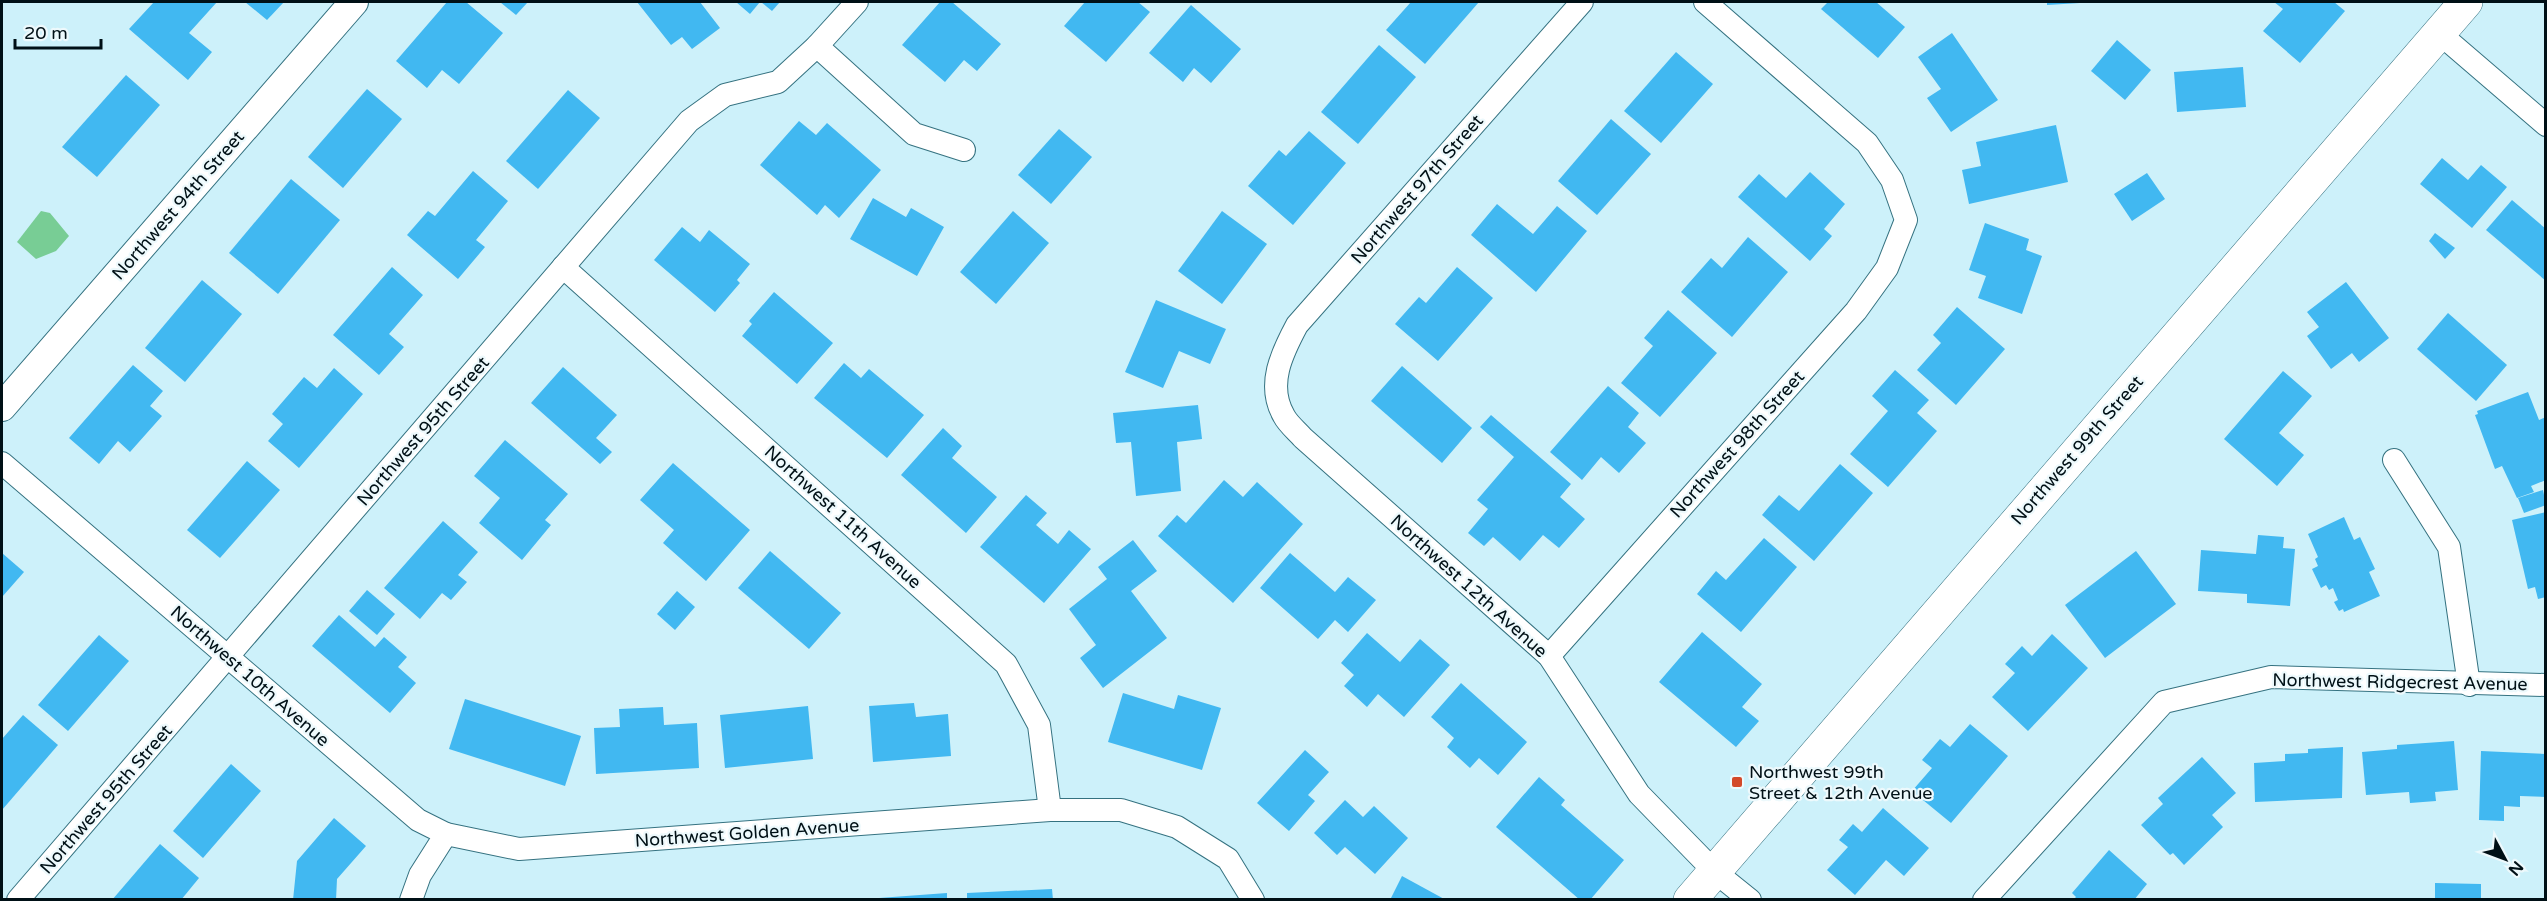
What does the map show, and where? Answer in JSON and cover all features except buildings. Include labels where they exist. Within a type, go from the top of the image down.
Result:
[{"type":"main road","name":"Northwest 99th Street","points":[[1690,900],[2466,2]]},
{"type":"street","name":"Northwest 94th Street","points":[[2,408],[354,2]]},
{"type":"street","name":"Northwest 95th Street","points":[[18,900],[697,113],[725,95],[778,82],[817,46],[857,2]]},
{"type":"street","name":"Northwest 97th Street","points":[[1276,388],[1280,357],[1297,325],[1582,2]]},
{"type":"street","name":"Northwest 98th Street","points":[[1549,656],[1856,311],[1887,268],[1906,220],[1892,180],[1867,143],[1705,2]]},
{"type":"street","points":[[2439,33],[2546,125]]},
{"type":"street","points":[[817,46],[914,134],[964,150]]},
{"type":"street","name":"Northwest 11th Avenue","points":[[564,267],[1006,664],[1039,725],[1050,810]]},
{"type":"street","name":"Northwest 12th Avenue","points":[[1276,388],[1283,416],[1303,438],[1549,656],[1639,794],[1714,871],[1750,900]]},
{"type":"street","points":[[2394,460],[2449,547],[2469,685]]},
{"type":"street","name":"Northwest 10th Avenue","points":[[2,463],[418,820],[446,834]]},
{"type":"street","name":"Northwest Ridgecrest Avenue","points":[[1984,900],[2164,702],[2271,677],[2469,685],[2546,685]]},
{"type":"street","name":"Northwest Golden Avenue","points":[[446,834],[519,849],[1050,810],[1121,810],[1177,827],[1228,859],[1253,900]]},
{"type":"street","points":[[411,900],[420,875],[446,834]]},
{"type":"green space","points":[[41,211],[50,213],[69,236],[56,251],[36,259],[17,242]]},
{"type":"place","name":"Northwest 99th Street & 12th Avenue","points":[[1737,782]]}]
